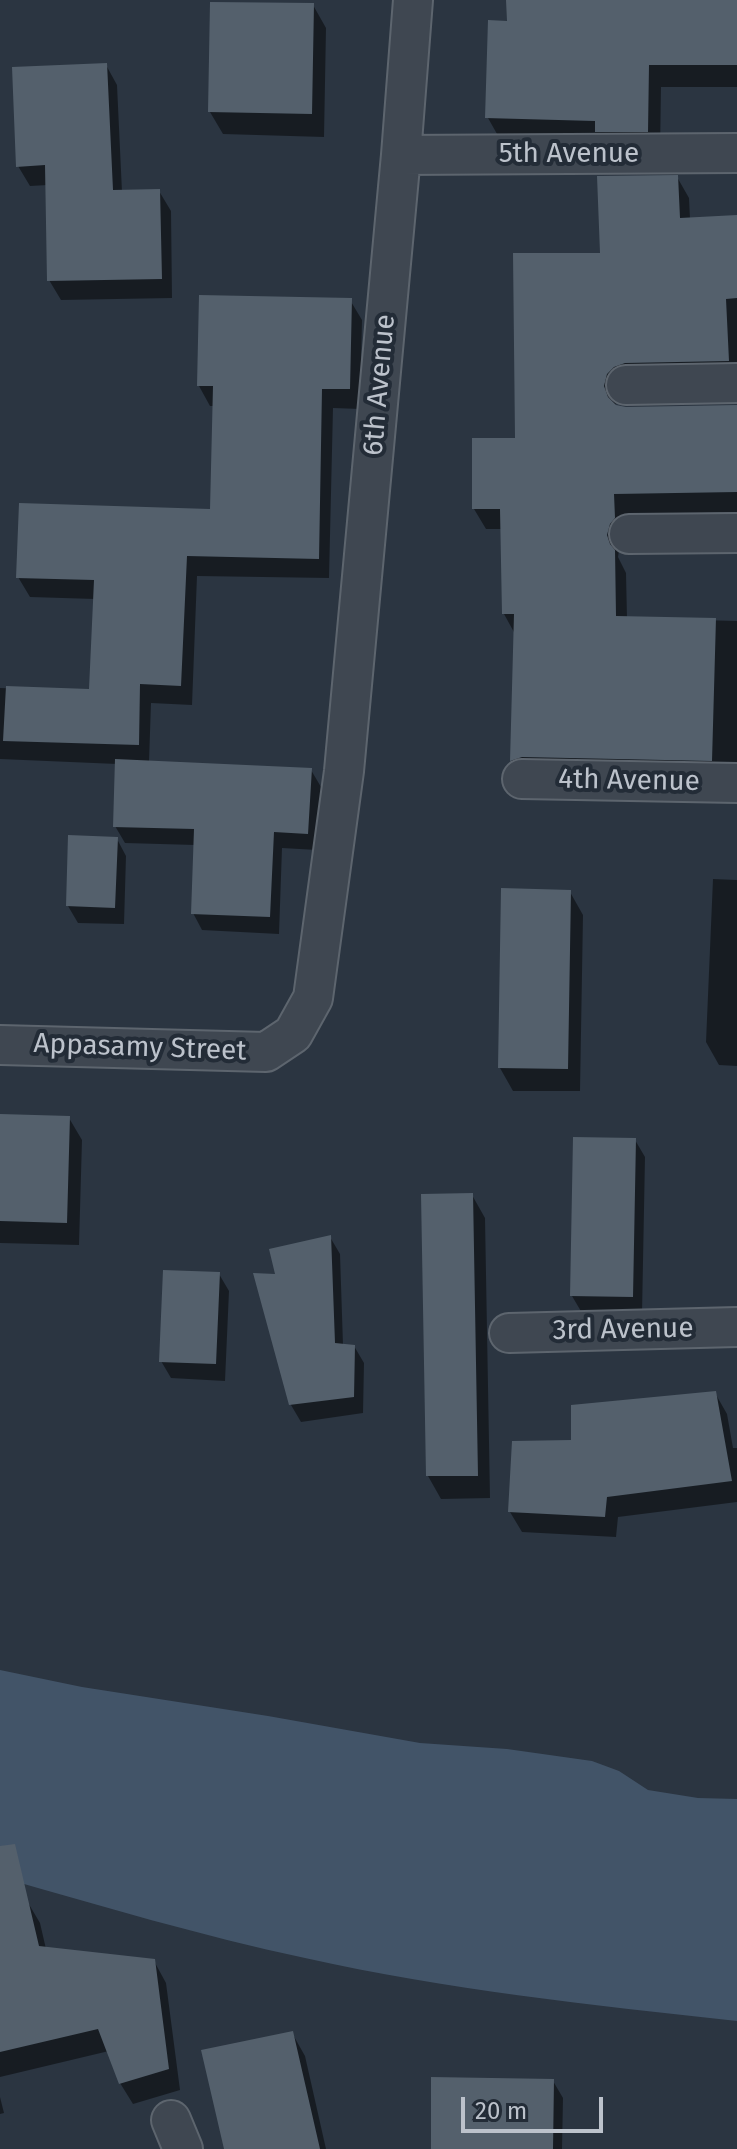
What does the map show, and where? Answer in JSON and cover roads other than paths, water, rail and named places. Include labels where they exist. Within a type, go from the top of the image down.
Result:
[{"type":"street","name":"6th Avenue","points":[[344,771],[413,0]]},
{"type":"street","name":"5th Avenue","points":[[401,155],[737,153]]},
{"type":"street","points":[[626,385],[737,383]]},
{"type":"street","points":[[629,534],[737,533]]},
{"type":"street","name":"Appasamy Street","points":[[0,1045],[266,1052],[293,1034],[313,998],[344,771]]},
{"type":"street","name":"4th Avenue","points":[[522,779],[737,783]]},
{"type":"street","name":"3rd Avenue","points":[[509,1333],[737,1327]]},
{"type":"water","points":[[0,1670],[82,1687],[420,1743],[507,1749],[592,1761],[619,1771],[648,1790],[698,1798],[737,1799],[737,2021],[520,1996],[358,1969],[190,1930],[0,1877]]}]
